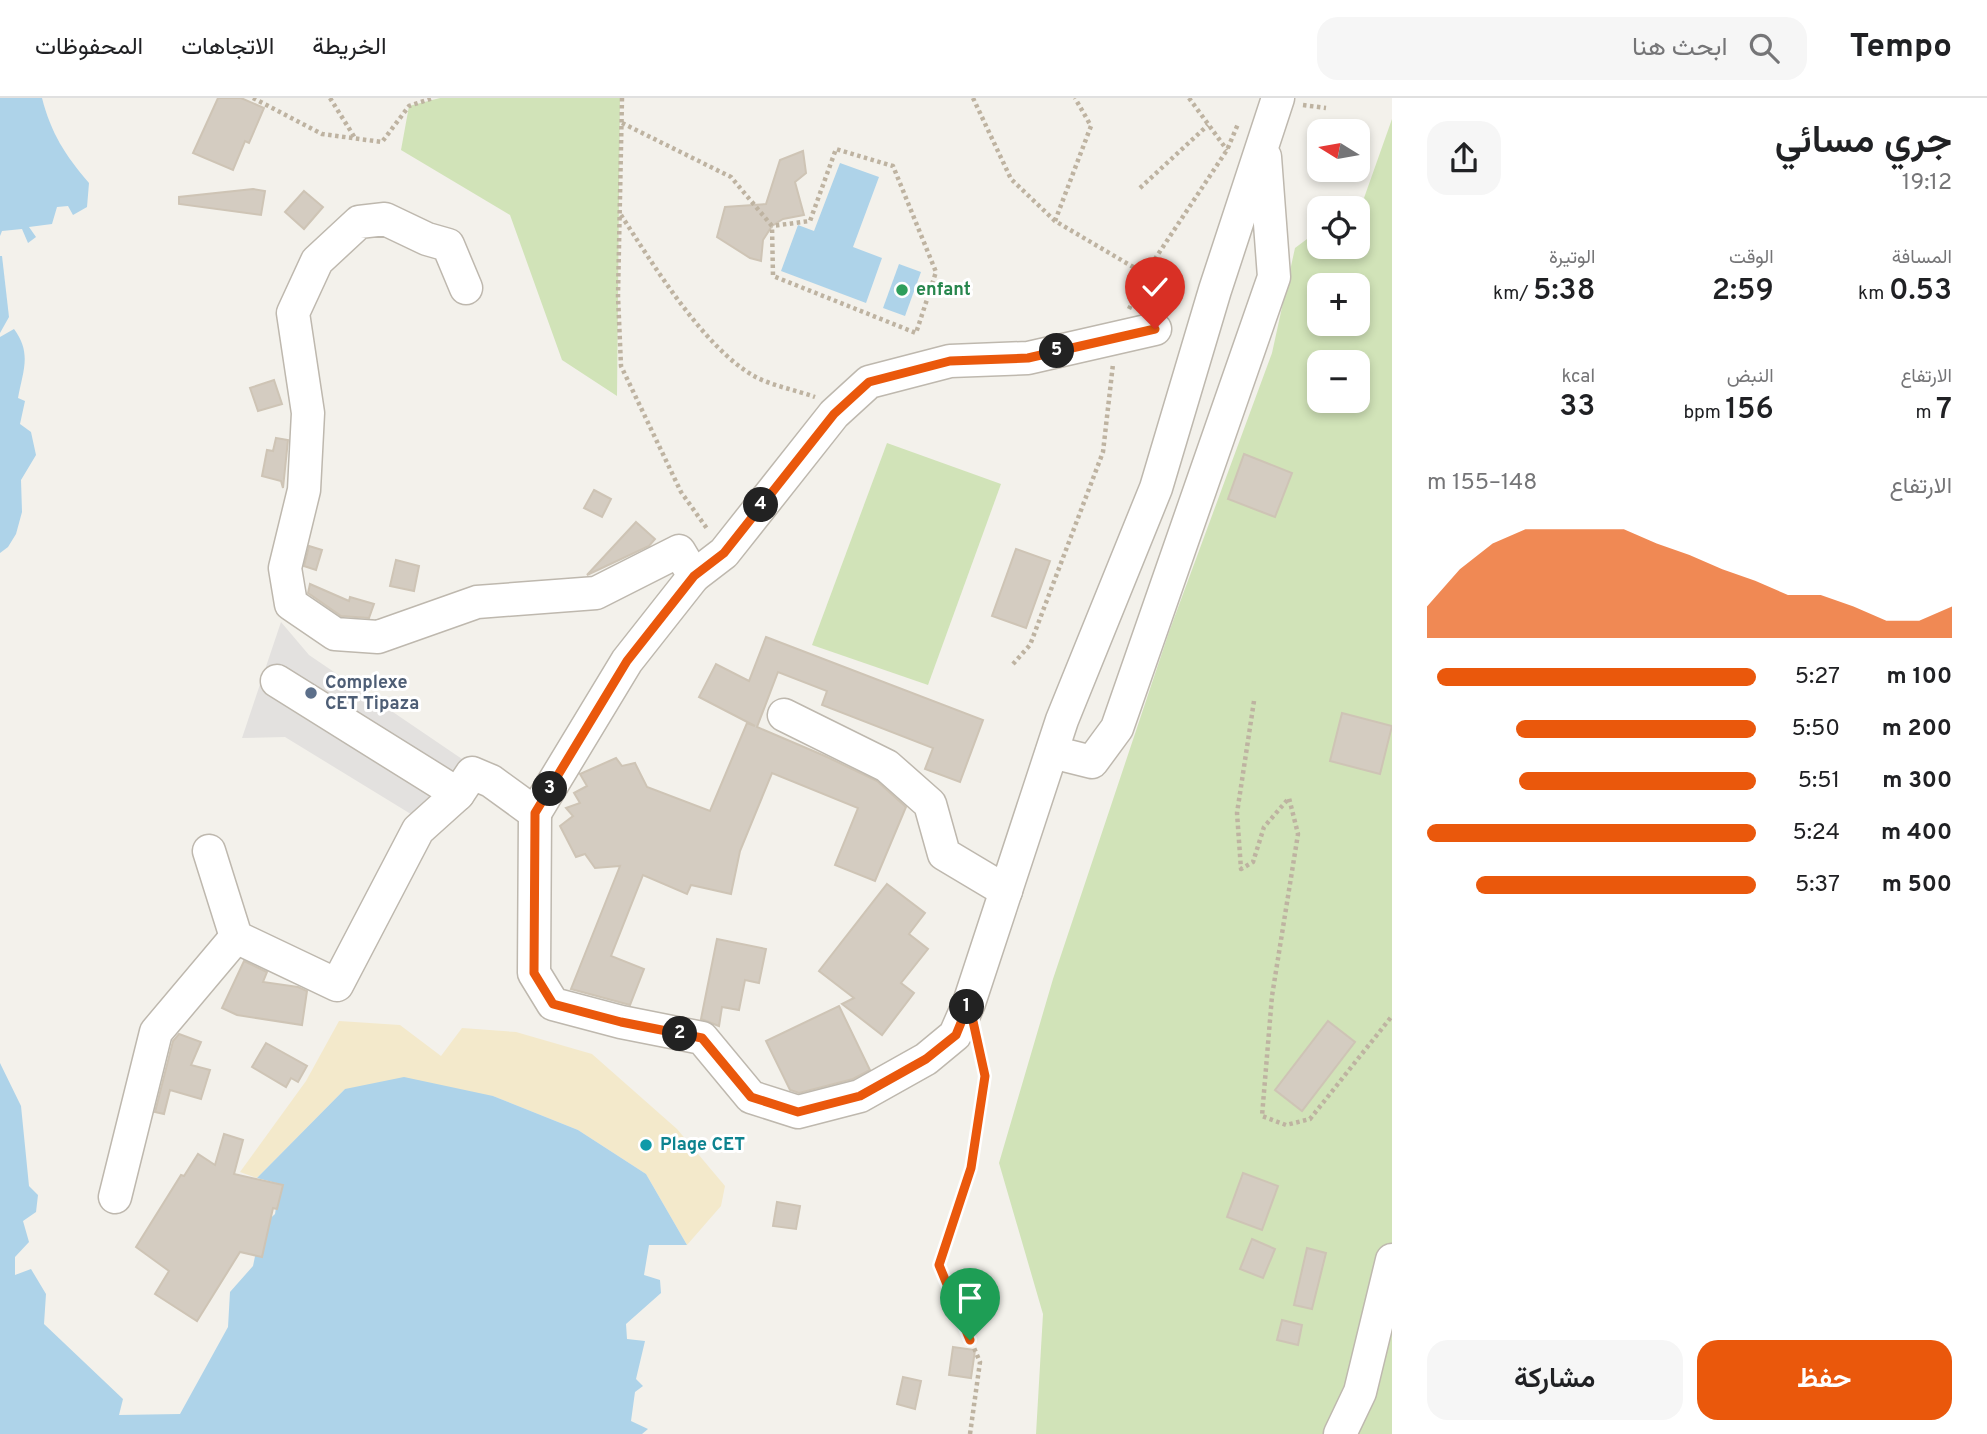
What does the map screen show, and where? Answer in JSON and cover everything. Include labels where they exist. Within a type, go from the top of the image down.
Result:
[{"type":"street","points":[[1155,329],[1028,358],[950,361],[869,382],[834,414],[724,553],[694,576],[627,661],[535,813],[534,973],[553,1004],[621,1022],[702,1038],[751,1097],[798,1112],[860,1096],[926,1059],[956,1035],[1067,707],[1156,488],[1215,290],[1278,98]]},
{"type":"street","points":[[1052,752],[1092,762],[1117,728],[1274,277],[1264,141]]},
{"type":"street","points":[[466,288],[448,245],[427,239],[385,219],[359,222],[317,261],[293,313],[308,413],[304,490],[285,568],[291,604],[335,634],[378,637],[477,603],[596,593],[679,551],[694,576]]},
{"type":"street","points":[[277,681],[458,794]]},
{"type":"street","points":[[784,715],[887,766],[930,804],[944,854],[1006,891]]},
{"type":"street","points":[[209,851],[236,937],[337,985],[418,830],[458,794],[472,773],[491,781],[535,813]]},
{"type":"street","points":[[114,1197],[156,1032],[236,937]]},
{"type":"street","points":[[1340,1434],[1360,1392],[1392,1260]]},
{"type":"path","points":[[253,98],[322,134],[382,142],[409,106],[433,98]]},
{"type":"path","points":[[330,98],[356,138]]},
{"type":"path","points":[[622,98],[618,296],[621,366],[681,492],[724,553]]},
{"type":"path","points":[[973,98],[1011,179],[1055,221],[1145,274]]},
{"type":"path","points":[[1055,221],[1091,125],[1075,98]]},
{"type":"path","points":[[1189,98],[1251,182]]},
{"type":"path","points":[[622,123],[731,177],[772,226],[773,276],[916,333],[936,272],[893,166],[836,149],[810,221],[772,226]]},
{"type":"path","points":[[1140,188],[1208,125]]},
{"type":"path","points":[[1013,664],[1030,645],[1103,452],[1115,338],[1145,274],[1227,150]]},
{"type":"path","points":[[620,213],[662,279],[718,348],[754,376],[842,407]]},
{"type":"path","points":[[1254,701],[1237,814],[1241,869],[1253,862],[1264,827],[1289,798],[1298,834],[1272,996],[1262,1116],[1286,1125],[1310,1119],[1392,1016]]},
{"type":"path","points":[[969,1003],[985,1076],[971,1168],[939,1265],[980,1362],[970,1434]]},
{"type":"green space","points":[[440,98],[620,98],[617,396],[562,360],[510,215],[401,150],[409,106]]},
{"type":"green space","points":[[1392,119],[1392,1434],[1036,1434],[1043,1314],[999,1163],[1053,979],[1169,632],[1272,353],[1295,248],[1307,239],[1307,259],[1370,259],[1370,196],[1365,196]]},
{"type":"green space","points":[[887,443],[1001,484],[928,685],[812,645]]},
{"type":"sand","name":"Plage CET","points":[[339,1021],[400,1025],[441,1056],[462,1028],[516,1032],[592,1054],[677,1129],[725,1186],[721,1206],[687,1245],[646,1174],[578,1130],[493,1096],[345,1089],[257,1178],[240,1172],[306,1081]]},
{"type":"shaded area","name":"Complexe CET Tipaza","points":[[281,622],[309,655],[462,759],[419,819],[285,737],[242,738]]},
{"type":"water","points":[[0,98],[42,98],[60,143],[89,183],[87,207],[73,215],[68,206],[57,207],[52,224],[29,227],[36,237],[28,243],[22,229],[2,231],[0,236]]},
{"type":"water","points":[[840,163],[879,177],[853,247],[882,258],[866,303],[781,271],[798,225],[814,231]]},
{"type":"water","points":[[0,256],[9,317],[0,333]]},
{"type":"water","name":"enfant","points":[[899,264],[921,272],[905,316],[883,308]]},
{"type":"water","points":[[14,329],[23,346],[25,362],[18,398],[25,401],[20,424],[31,432],[36,455],[21,480],[22,512],[16,534],[8,547],[0,553],[0,337]]},
{"type":"water","points":[[0,1063],[21,1106],[29,1186],[38,1195],[36,1212],[23,1221],[29,1242],[15,1257],[15,1275],[31,1269],[46,1294],[44,1324],[123,1399],[119,1415],[180,1414],[228,1327],[230,1292],[253,1266],[261,1227],[275,1214],[280,1184],[257,1178],[345,1089],[404,1077],[493,1096],[578,1130],[646,1174],[687,1245],[649,1245],[644,1275],[660,1280],[661,1293],[626,1324],[627,1339],[645,1341],[636,1379],[643,1386],[635,1392],[631,1421],[648,1429],[642,1434],[0,1434]]},
{"type":"building","points":[[218,98],[241,98],[264,108],[249,143],[245,141],[233,170],[193,153]]},
{"type":"building","points":[[803,151],[806,173],[795,182],[804,215],[783,219],[772,226],[763,240],[761,261],[750,258],[717,237],[725,207],[766,204],[780,160]]},
{"type":"building","points":[[253,189],[265,191],[261,215],[179,204],[179,197]]},
{"type":"building","points":[[304,191],[323,207],[304,229],[285,212]]},
{"type":"building","points":[[274,380],[282,404],[258,411],[250,388]]},
{"type":"building","points":[[276,438],[288,440],[283,488],[281,481],[262,476],[267,450],[273,451]]},
{"type":"building","points":[[1244,454],[1292,473],[1275,517],[1228,499]]},
{"type":"building","points":[[594,490],[611,499],[602,517],[584,508]]},
{"type":"building","points":[[636,522],[655,539],[649,546],[587,575]]},
{"type":"building","points":[[309,546],[322,550],[316,570],[304,566]]},
{"type":"building","points":[[1016,549],[1050,561],[1026,628],[992,616]]},
{"type":"building","points":[[396,560],[419,566],[414,591],[390,586]]},
{"type":"building","points":[[310,584],[349,601],[350,597],[374,604],[369,618],[341,616],[308,593]]},
{"type":"building","points":[[766,637],[983,720],[960,782],[925,769],[933,748],[822,705],[827,691],[778,672],[757,727],[877,781],[906,807],[875,881],[835,865],[858,808],[772,773],[740,851],[731,894],[691,885],[687,894],[643,875],[611,956],[644,969],[630,1005],[571,989],[620,866],[595,868],[585,854],[576,857],[560,826],[573,816],[566,808],[580,803],[574,793],[587,786],[580,774],[616,758],[622,766],[635,763],[647,787],[710,811],[747,723],[755,726],[699,697],[716,664],[749,681]]},
{"type":"building","points":[[1342,713],[1392,726],[1380,774],[1330,761]]},
{"type":"building","points":[[887,884],[925,913],[909,934],[928,949],[901,983],[914,993],[882,1035],[842,1004],[854,998],[819,971]]},
{"type":"building","points":[[717,939],[766,949],[759,983],[745,980],[739,1010],[722,1007],[719,1026],[701,1019]]},
{"type":"building","points":[[244,961],[267,972],[263,982],[298,987],[307,991],[302,1025],[237,1015],[222,1008]]},
{"type":"building","points":[[839,1006],[870,1070],[853,1079],[799,1093],[790,1090],[766,1041]]},
{"type":"building","points":[[1328,1021],[1355,1042],[1302,1111],[1275,1090]]},
{"type":"building","points":[[179,1034],[201,1042],[191,1065],[210,1070],[201,1099],[170,1090],[164,1114],[155,1112],[173,1041]]},
{"type":"building","points":[[266,1043],[307,1066],[298,1082],[291,1078],[286,1087],[252,1067]]},
{"type":"building","points":[[224,1134],[243,1140],[234,1174],[283,1185],[277,1209],[273,1208],[262,1257],[240,1252],[197,1321],[155,1294],[169,1271],[136,1247],[181,1175],[184,1176],[198,1154],[215,1165]]},
{"type":"building","points":[[1243,1173],[1278,1186],[1262,1230],[1227,1217]]},
{"type":"building","points":[[777,1202],[800,1206],[796,1229],[773,1226]]},
{"type":"building","points":[[1252,1239],[1275,1249],[1263,1278],[1240,1269]]},
{"type":"building","points":[[1307,1248],[1326,1253],[1312,1309],[1294,1305]]},
{"type":"building","points":[[1282,1320],[1302,1325],[1298,1345],[1277,1340]]},
{"type":"building","points":[[953,1347],[975,1350],[971,1378],[949,1375]]},
{"type":"building","points":[[903,1377],[921,1381],[915,1409],[897,1404]]},
{"type":"place","name":"enfant","points":[[902,290]]},
{"type":"place","name":"Complexe CET Tipaza","points":[[311,693]]},
{"type":"place","name":"Plage CET","points":[[646,1145]]},
{"type":"route","points":[[970,1340],[939,1265],[971,1168],[985,1076],[969,1003],[956,1035],[926,1059],[860,1096],[798,1112],[751,1097],[702,1038],[621,1022],[553,1004],[534,973],[535,813],[627,661],[694,576],[724,553],[834,414],[869,382],[950,361],[1028,358],[1155,329]]}]
